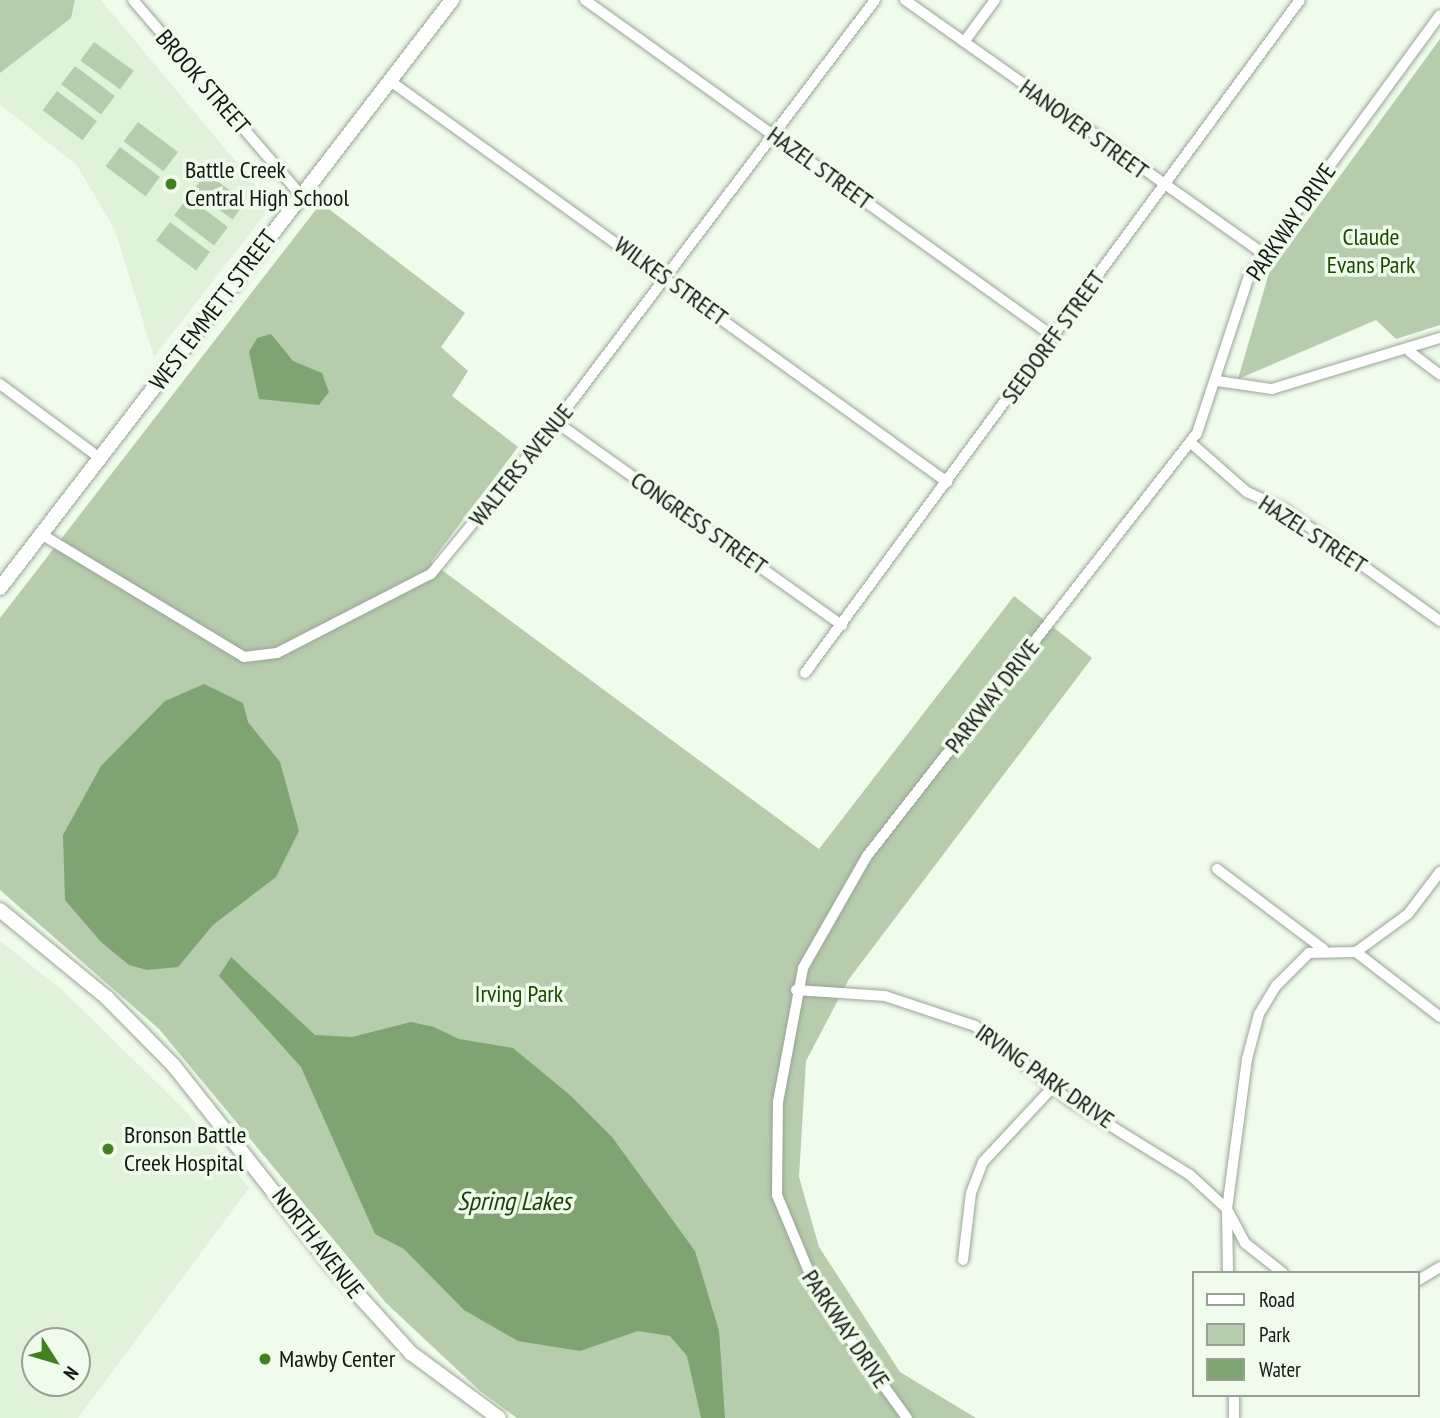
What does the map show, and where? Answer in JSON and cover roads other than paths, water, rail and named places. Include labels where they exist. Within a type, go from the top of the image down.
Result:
[{"type":"street","name":"BROOK STREET","points":[[133,0],[301,195]]},
{"type":"street","name":"WEST EMMETT STREET","points":[[0,588],[301,195],[393,83],[453,0]]},
{"type":"street","name":"HAZEL STREET","points":[[586,0],[1054,337]]},
{"type":"street","name":"WALTERS AVENUE","points":[[41,534],[223,647],[244,657],[277,653],[431,574],[556,422],[875,0]]},
{"type":"street","name":"HANOVER STREET","points":[[905,0],[1265,255]]},
{"type":"street","points":[[964,42],[995,0]]},
{"type":"street","name":"SEEDORFF STREET","points":[[805,673],[1300,0]]},
{"type":"street","name":"PARKWAY DRIVE","points":[[907,1418],[819,1296],[779,1204],[775,1135],[796,990],[816,936],[867,856],[1190,442],[1217,382],[1249,276],[1440,15]]},
{"type":"street","name":"WILKES STREET","points":[[393,83],[947,482]]},
{"type":"street","points":[[1217,382],[1272,389],[1410,352],[1440,338]]},
{"type":"street","points":[[1410,352],[1440,375]]},
{"type":"street","points":[[0,384],[101,459]]},
{"type":"street","name":"CONGRESS STREET","points":[[556,422],[842,625]]},
{"type":"street","name":"HAZEL STREET","points":[[1190,442],[1247,492],[1284,509],[1440,621]]},
{"type":"street","points":[[1217,869],[1323,949]]},
{"type":"street","points":[[1356,952],[1408,914],[1440,872]]},
{"type":"street","name":"NORTH AVENUE","points":[[0,910],[107,998],[174,1066],[332,1266],[411,1353],[499,1418]]},
{"type":"street","points":[[1228,1271],[1227,1209],[1259,1014],[1297,962],[1323,949],[1356,952],[1440,1017]]},
{"type":"street","name":"IRVING PARK DRIVE","points":[[796,990],[885,996],[948,1013],[1052,1088],[1151,1147],[1227,1209],[1245,1243],[1280,1271]]},
{"type":"street","points":[[963,1260],[971,1193],[983,1162],[1052,1088]]},
{"type":"street","points":[[1419,1280],[1440,1267]]},
{"type":"street","points":[[1234,1397],[1234,1418]]},
{"type":"water","points":[[271,334],[293,361],[322,373],[329,392],[319,405],[259,399],[249,352],[257,338]]},
{"type":"water","points":[[204,684],[243,703],[248,722],[280,762],[299,831],[276,877],[213,925],[178,967],[147,970],[129,965],[101,942],[65,900],[63,835],[101,766],[165,701]]},
{"type":"water","name":"Spring Lakes","points":[[231,957],[315,1035],[352,1037],[411,1022],[434,1027],[459,1039],[513,1048],[571,1096],[612,1137],[695,1251],[719,1331],[725,1418],[701,1418],[687,1356],[670,1336],[638,1331],[580,1351],[518,1341],[464,1310],[404,1249],[375,1234],[301,1067],[219,976]]},
{"type":"place","name":"Battle Creek Central High School","points":[[171,184]]},
{"type":"place","name":"Bronson Battle Creek Hospital","points":[[108,1149]]},
{"type":"place","name":"Mawby Center","points":[[265,1359]]},
{"type":"park label","name":"Claude Evans Park","points":[[1371,251]]},
{"type":"park label","name":"Irving Park","points":[[519,994]]}]
